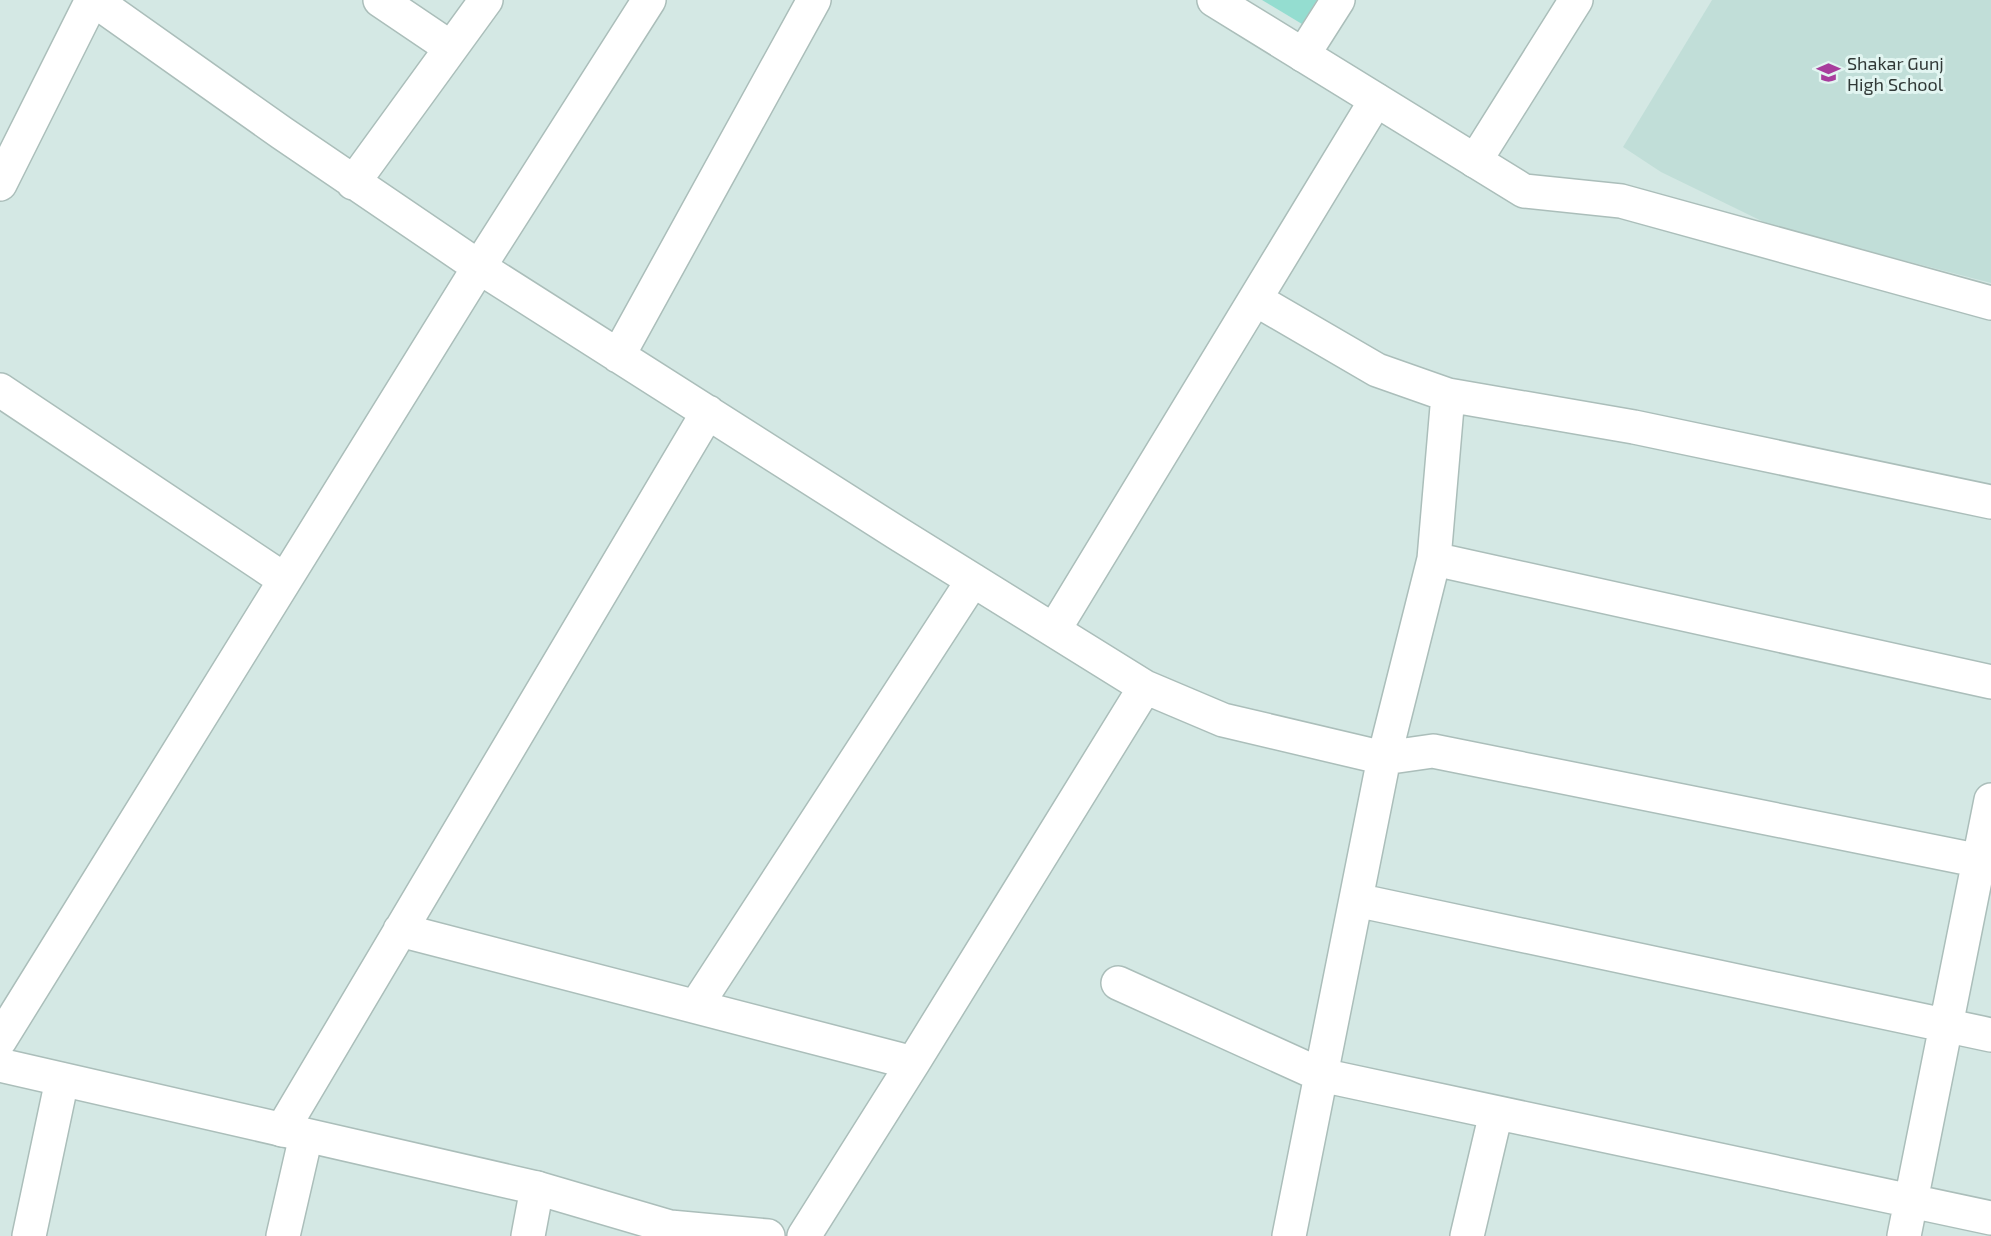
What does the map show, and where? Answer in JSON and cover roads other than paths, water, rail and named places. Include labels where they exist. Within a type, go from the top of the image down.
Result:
[{"type":"street","points":[[0,184],[93,0],[353,183],[479,267],[1145,687],[1223,720],[1384,758],[1433,751],[1985,862]]},
{"type":"street","points":[[380,0],[451,48]]},
{"type":"street","points":[[353,183],[486,0]]},
{"type":"street","points":[[0,1040],[479,267],[649,0]]},
{"type":"street","points":[[618,356],[814,0]]},
{"type":"street","points":[[1214,0],[1524,191],[1621,201],[1991,303]]},
{"type":"street","points":[[1303,55],[1338,0]]},
{"type":"street","points":[[1475,161],[1576,0]]},
{"type":"street","points":[[1054,630],[1376,100]]},
{"type":"street","points":[[1255,299],[1377,370],[1448,395],[1634,427],[1991,502]]},
{"type":"street","points":[[0,390],[285,580]]},
{"type":"street","points":[[1289,1236],[1384,758],[1434,560],[1448,395]]},
{"type":"street","points":[[283,1236],[294,1133],[400,930],[708,412]]},
{"type":"street","points":[[1434,560],[1991,682]]},
{"type":"street","points":[[696,1006],[973,580]]},
{"type":"street","points":[[804,1236],[1145,687]]},
{"type":"street","points":[[1904,1236],[1946,1025],[1985,862],[1991,800]]},
{"type":"street","points":[[1356,900],[1991,1035]]},
{"type":"street","points":[[400,930],[913,1063]]},
{"type":"street","points":[[1118,983],[1321,1075],[1991,1218]]},
{"type":"street","points":[[0,1065],[537,1188],[670,1227],[768,1236]]},
{"type":"street","points":[[29,1236],[62,1080]]},
{"type":"street","points":[[1467,1236],[1496,1113]]},
{"type":"street","points":[[528,1236],[537,1188]]},
{"type":"place","name":"Shakar Gunj High School","points":[[1829,73]]}]
